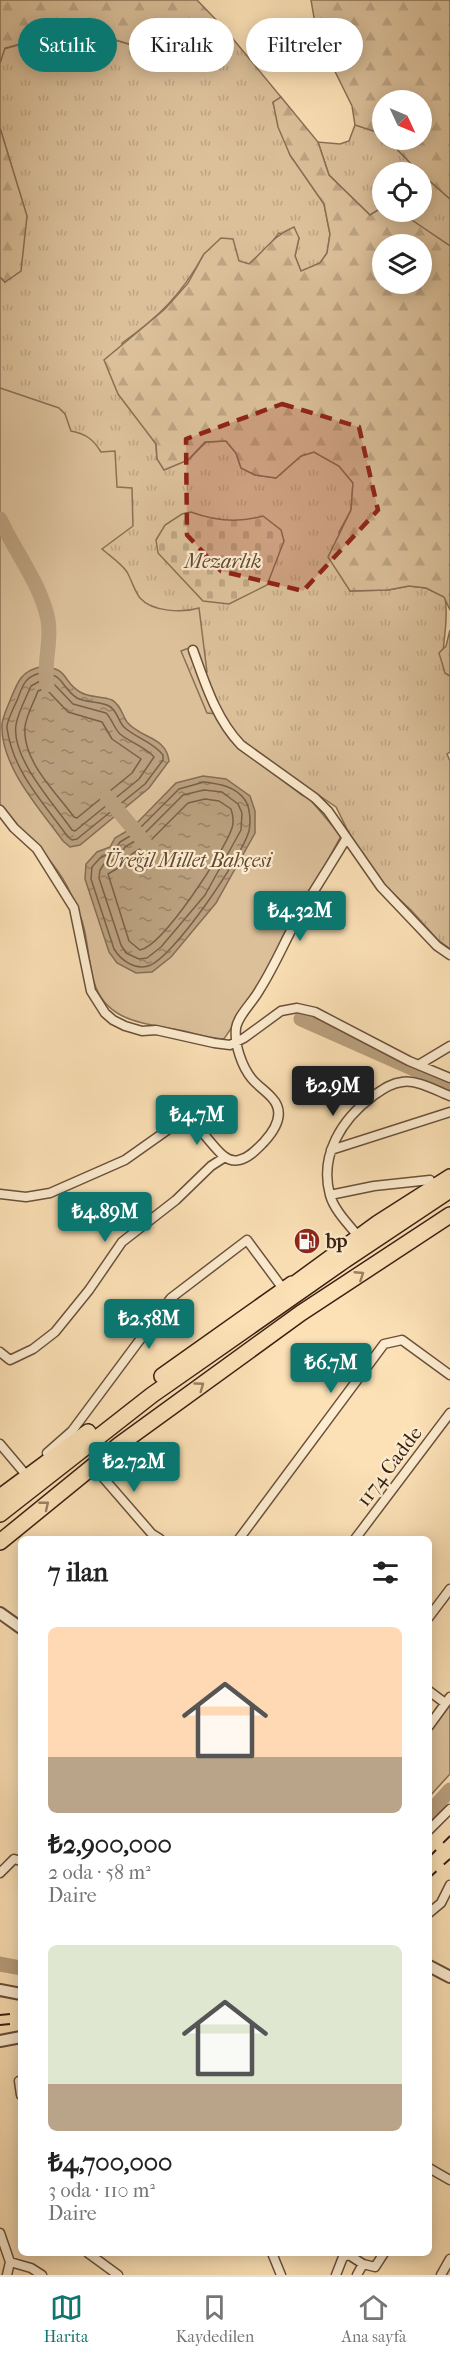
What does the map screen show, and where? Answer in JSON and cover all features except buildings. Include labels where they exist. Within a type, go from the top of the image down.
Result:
[{"type":"highway","points":[[0,1497],[216,1336],[450,1177]]},
{"type":"highway","points":[[0,1514],[143,1402],[450,1190]]},
{"type":"highway","points":[[0,1542],[93,1466],[301,1313],[450,1215]]},
{"type":"highway","points":[[230,1341],[288,1287]]},
{"type":"street","points":[[193,650],[214,704],[231,734],[241,745],[315,798],[328,811],[366,869],[400,909],[437,946],[450,955]]},
{"type":"street","points":[[0,810],[14,828],[37,849],[74,908],[92,992],[105,1013],[125,1026],[142,1031],[156,1030],[214,1044],[230,1045],[281,1011],[297,1008],[315,1012],[450,1078]]},
{"type":"street","points":[[0,1194],[26,1197],[50,1193],[125,1160],[183,1119],[192,1121],[199,1127],[231,1161],[253,1153],[273,1132],[279,1119],[273,1099],[245,1070],[237,1041],[238,1023],[261,989],[297,919],[346,839]]},
{"type":"street","points":[[420,1064],[450,1046]]},
{"type":"street","points":[[359,1237],[330,1195],[327,1174],[331,1150],[342,1126],[356,1108],[392,1084],[404,1081],[450,1096]]},
{"type":"street","points":[[331,1150],[450,1112]]},
{"type":"street","points":[[0,1352],[10,1360],[33,1349],[55,1332],[122,1242],[176,1200],[211,1166],[225,1157]]},
{"type":"street","points":[[330,1195],[396,1183],[430,1180]]},
{"type":"street","points":[[47,1453],[72,1431],[171,1298],[247,1240],[288,1287]]},
{"type":"street","points":[[241,1536],[384,1344],[402,1340],[450,1376]]},
{"type":"street","name":"1174 Cadde","points":[[357,1536],[450,1413]]},
{"type":"street","points":[[0,1444],[27,1476]]},
{"type":"street","points":[[93,1466],[155,1536]]},
{"type":"street","points":[[432,1613],[450,1589]]},
{"type":"street","points":[[0,1613],[18,1626]]},
{"type":"street","points":[[432,1692],[448,1700],[432,1722]]},
{"type":"street","points":[[432,1827],[450,1809]]},
{"type":"street","points":[[0,1874],[14,1859],[18,1860]]},
{"type":"street","points":[[441,1903],[450,1885]]},
{"type":"street","points":[[432,1910],[450,1897]]},
{"type":"street","points":[[432,1967],[448,1974]]},
{"type":"street","points":[[0,1990],[18,1993]]},
{"type":"street","points":[[0,1997],[18,1994]]},
{"type":"street","points":[[0,2041],[18,2038]]},
{"type":"street","points":[[432,2170],[450,2180]]},
{"type":"street","points":[[0,2233],[10,2262],[7,2275]]},
{"type":"street","points":[[92,2256],[118,2275]]},
{"type":"street","points":[[273,2256],[281,2275]]},
{"type":"street","points":[[336,2275],[345,2256]]},
{"type":"street","points":[[351,2256],[363,2264],[375,2267],[382,2256]]},
{"type":"street","points":[[441,2275],[450,2259]]},
{"type":"street","points":[[0,2268],[10,2262],[31,2268],[42,2275]]},
{"type":"street","points":[[357,2275],[363,2264]]},
{"type":"highlighted area","points":[[282,404],[359,427],[378,510],[303,591],[221,571],[187,535],[186,439]]},
{"type":"green space","points":[[0,0],[197,0],[214,18],[129,18],[129,44],[117,40],[117,18],[18,18],[18,45],[5,48],[0,63]]},
{"type":"green space","points":[[311,0],[450,0],[450,199],[432,183],[432,162],[409,162],[398,150],[432,150],[432,90],[372,90],[372,131],[355,125],[352,106],[335,72],[363,72],[363,18],[314,18]]},
{"type":"green space","points":[[117,40],[129,44],[129,72],[234,72],[234,40],[246,55],[246,72],[260,72],[281,97],[273,103],[290,155],[324,204],[330,234],[327,253],[320,263],[301,272],[295,256],[299,238],[279,233],[249,264],[204,254],[169,304],[122,343],[139,419],[156,444],[157,459],[188,460],[206,442],[226,441],[236,453],[241,468],[255,475],[276,478],[301,456],[314,452],[339,466],[353,483],[351,510],[339,532],[350,591],[388,590],[409,586],[426,588],[445,597],[443,663],[445,673],[450,676],[450,752],[447,754],[450,761],[450,949],[437,939],[380,881],[360,855],[336,807],[201,715],[0,461],[0,277],[5,282],[27,217],[0,128],[0,63],[4,49],[18,45],[18,72],[117,72]]},
{"type":"green space","points":[[281,97],[318,142],[329,175],[370,215],[372,214],[372,222],[415,222],[450,246],[450,610],[444,597],[426,588],[409,586],[388,590],[350,591],[328,557],[351,510],[353,483],[339,466],[314,452],[301,456],[276,478],[255,475],[241,468],[236,453],[226,441],[205,442],[188,460],[164,470],[157,459],[156,444],[118,394],[104,360],[165,309],[188,283],[204,254],[221,238],[233,239],[239,261],[249,264],[275,239],[294,227],[299,238],[295,256],[301,271],[320,263],[327,253],[330,234],[324,204],[290,155],[278,127],[273,102]]},
{"type":"green space","points":[[355,125],[372,129],[372,150],[398,150],[410,162],[372,162],[372,214],[370,215],[329,175],[318,142],[340,144],[349,141]]},
{"type":"green space","points":[[0,128],[27,216],[21,271],[5,282],[0,277]]},
{"type":"green space","points":[[432,183],[450,199],[450,246],[413,222],[432,222]]},
{"type":"green space","name":"Üreğil Millet Bahçesi","points":[[0,388],[59,408],[65,414],[71,431],[89,438],[101,452],[115,451],[117,487],[132,488],[133,526],[102,549],[125,569],[138,595],[145,603],[168,610],[185,611],[199,608],[207,672],[205,673],[194,646],[181,651],[207,713],[217,714],[241,749],[309,798],[341,836],[252,997],[224,1039],[140,1022],[117,1013],[107,1005],[94,982],[83,924],[64,881],[47,857],[0,804]]},
{"type":"green space","name":"Mezarlık","points":[[191,512],[227,520],[245,520],[263,516],[281,530],[284,541],[267,585],[229,604],[203,601],[158,553],[156,540],[165,525],[182,514]]},
{"type":"green space","points":[[450,630],[450,676],[445,673],[439,653],[446,646]]},
{"type":"green space","points":[[450,1702],[450,1774],[432,1794],[432,1726]]},
{"type":"water","points":[[40,667],[61,672],[74,688],[84,694],[115,702],[133,728],[163,747],[169,761],[149,788],[80,845],[70,847],[63,841],[23,786],[7,756],[3,740],[2,724],[16,687],[25,674]]},
{"type":"water","points":[[203,776],[226,779],[250,796],[255,811],[255,833],[216,903],[171,957],[152,972],[136,973],[117,963],[109,952],[85,879],[86,864],[97,852],[110,847],[115,838],[132,828],[176,783]]},
{"type":"waterway","points":[[0,519],[34,581],[45,607],[49,628],[47,685]]},
{"type":"waterway","points":[[107,797],[145,843]]},
{"type":"waterway","points":[[301,1019],[450,1085]]},
{"type":"waterway","points":[[432,1810],[450,1790]]},
{"type":"waterway","points":[[0,1964],[18,1967]]},
{"type":"railway","points":[[432,1854],[450,1836]]},
{"type":"railway","points":[[432,1875],[450,1859]]},
{"type":"railway","points":[[0,2015],[18,2013]]},
{"type":"railway","points":[[0,2025],[18,2023]]},
{"type":"place","name":"bp","points":[[307,1241]]}]
